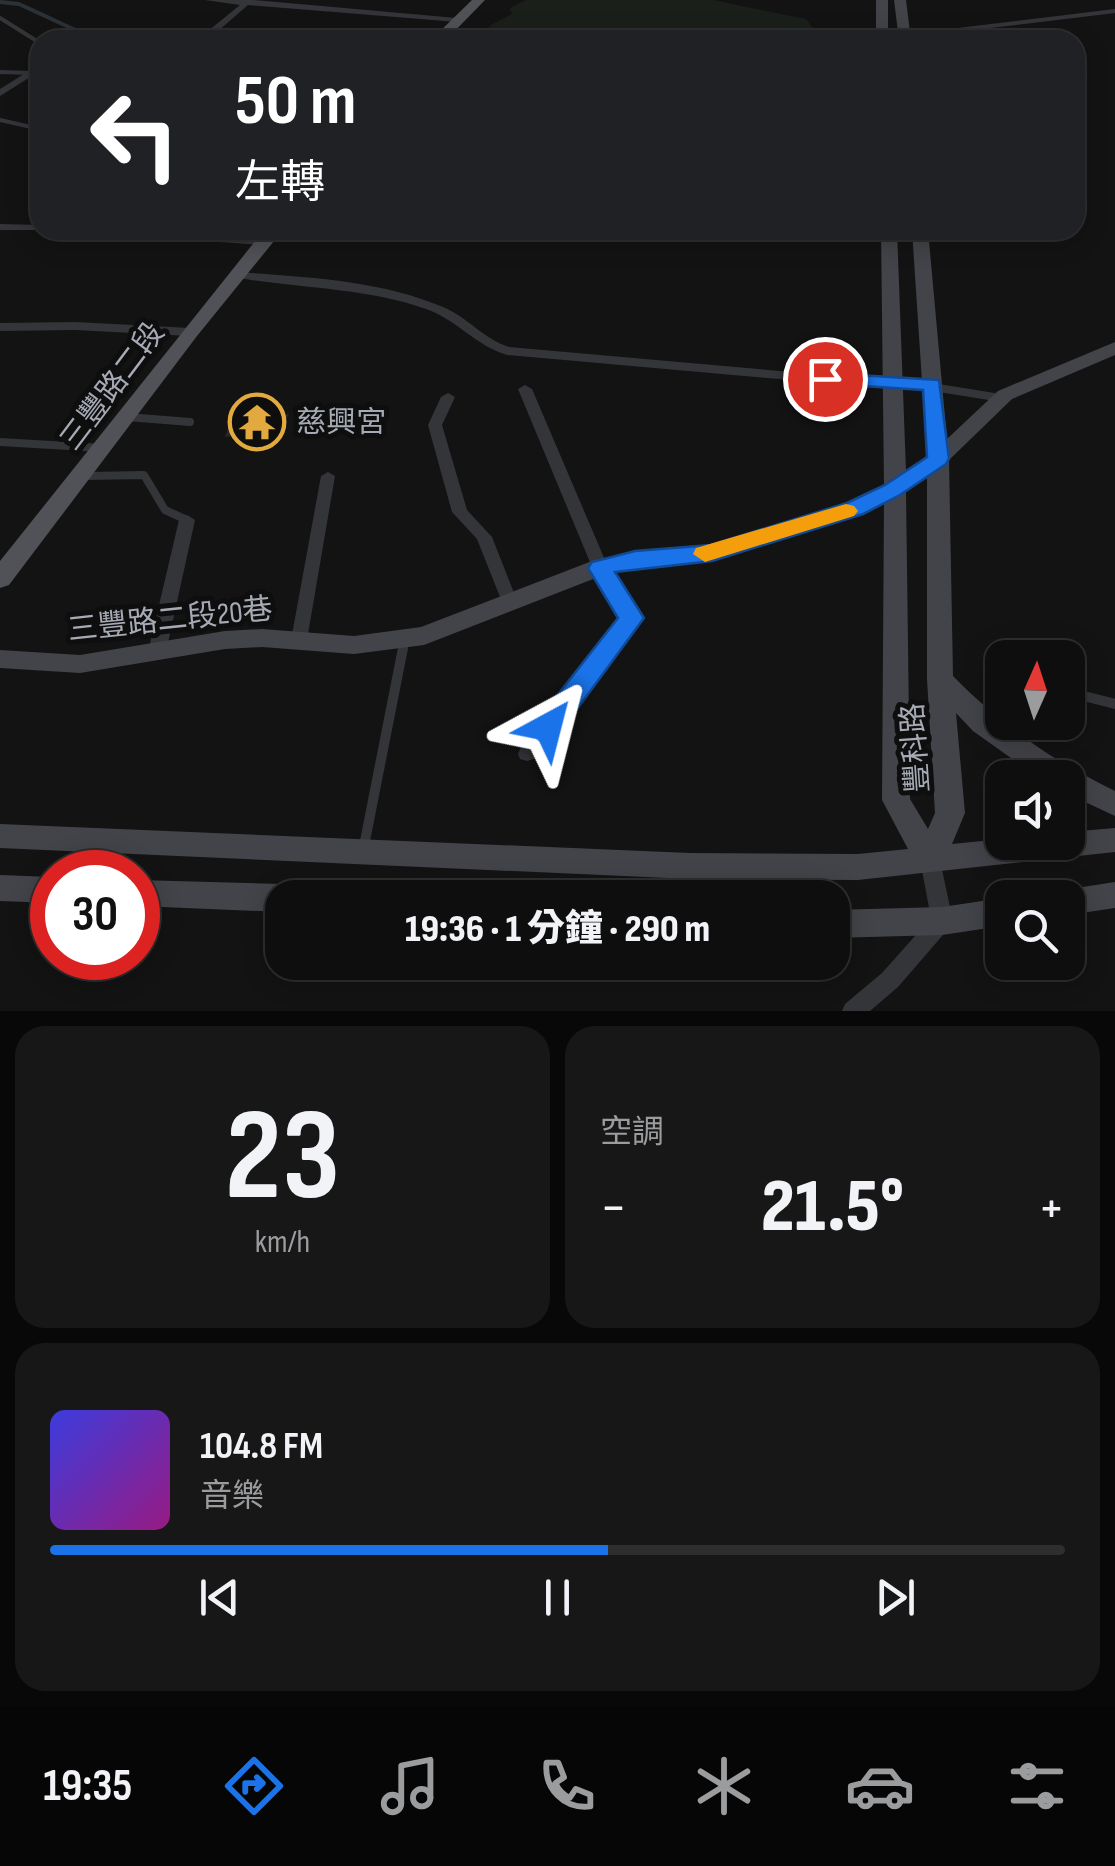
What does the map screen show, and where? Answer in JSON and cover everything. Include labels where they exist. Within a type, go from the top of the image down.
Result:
[{"type":"main road","points":[[448,30],[480,0]]},
{"type":"main road","name":"三豐路二段","points":[[0,579],[266,240]]},
{"type":"street","points":[[211,0],[322,4],[376,14],[457,20]]},
{"type":"street","points":[[376,14],[389,0]]},
{"type":"street","points":[[880,30],[882,0]]},
{"type":"street","points":[[900,0],[903,30]]},
{"type":"street","points":[[215,30],[249,2]]},
{"type":"street","points":[[0,93],[30,74]]},
{"type":"street","points":[[0,227],[30,228]]},
{"type":"street","name":"豐科路","points":[[889,240],[895,380],[892,490],[896,800],[930,860]]},
{"type":"street","name":"豐科路","points":[[921,240],[938,459],[940,679],[950,813],[930,860]]},
{"type":"street","points":[[238,275],[346,284],[416,302],[460,318],[489,344],[508,351],[825,379],[895,380],[1001,398]]},
{"type":"street","points":[[0,326],[190,332]]},
{"type":"street","name":"三豐路二段20巷","points":[[0,658],[80,664],[225,640],[354,645],[404,640],[600,568],[635,559],[712,553],[855,508],[892,490],[938,459],[1001,398],[1115,348]]},
{"type":"street","points":[[524,388],[600,568],[632,618],[527,754]]},
{"type":"street","points":[[448,397],[434,425],[460,512],[484,537],[510,602]]},
{"type":"street","points":[[0,442],[102,448]]},
{"type":"street","points":[[300,640],[328,476]]},
{"type":"street","points":[[157,652],[188,520]]},
{"type":"street","points":[[940,679],[983,724],[1034,760]]},
{"type":"street","points":[[1085,790],[1115,804]]},
{"type":"street","points":[[0,836],[690,866],[858,867],[1115,840]]},
{"type":"street","points":[[930,860],[942,921]]},
{"type":"street","points":[[0,888],[30,889]]},
{"type":"street","points":[[160,894],[265,897]]},
{"type":"street","points":[[1085,898],[1115,894]]},
{"type":"street","points":[[850,924],[942,921],[985,915]]},
{"type":"street","points":[[853,1011],[890,980],[942,921]]},
{"type":"lane","points":[[964,30],[1115,10]]},
{"type":"lane","points":[[0,18],[30,37]]},
{"type":"lane","points":[[0,30],[10,24]]},
{"type":"lane","points":[[0,72],[30,70]]},
{"type":"lane","points":[[0,120],[30,126]]},
{"type":"lane","points":[[127,417],[190,422]]},
{"type":"lane","points":[[81,476],[144,476],[162,508],[172,518],[188,520]]},
{"type":"lane","points":[[363,851],[404,640]]},
{"type":"lane","points":[[1085,696],[1115,704]]},
{"type":"shaded area","points":[[526,0],[713,0],[806,19],[814,29],[490,30],[489,26],[512,14],[510,8]]},
{"type":"building","name":"慈興宮","points":[[233,413],[289,414],[281,430],[225,437]]},
{"type":"waterway","points":[[0,2],[19,4],[75,30]]},
{"type":"slow traffic","points":[[705,554],[846,511]]},
{"type":"place","name":"慈興宮","points":[[257,422]]},
{"type":"route","points":[[548,727],[632,618],[600,568],[635,559],[712,553],[855,508],[892,490],[938,459],[932,384],[825,379]]}]
